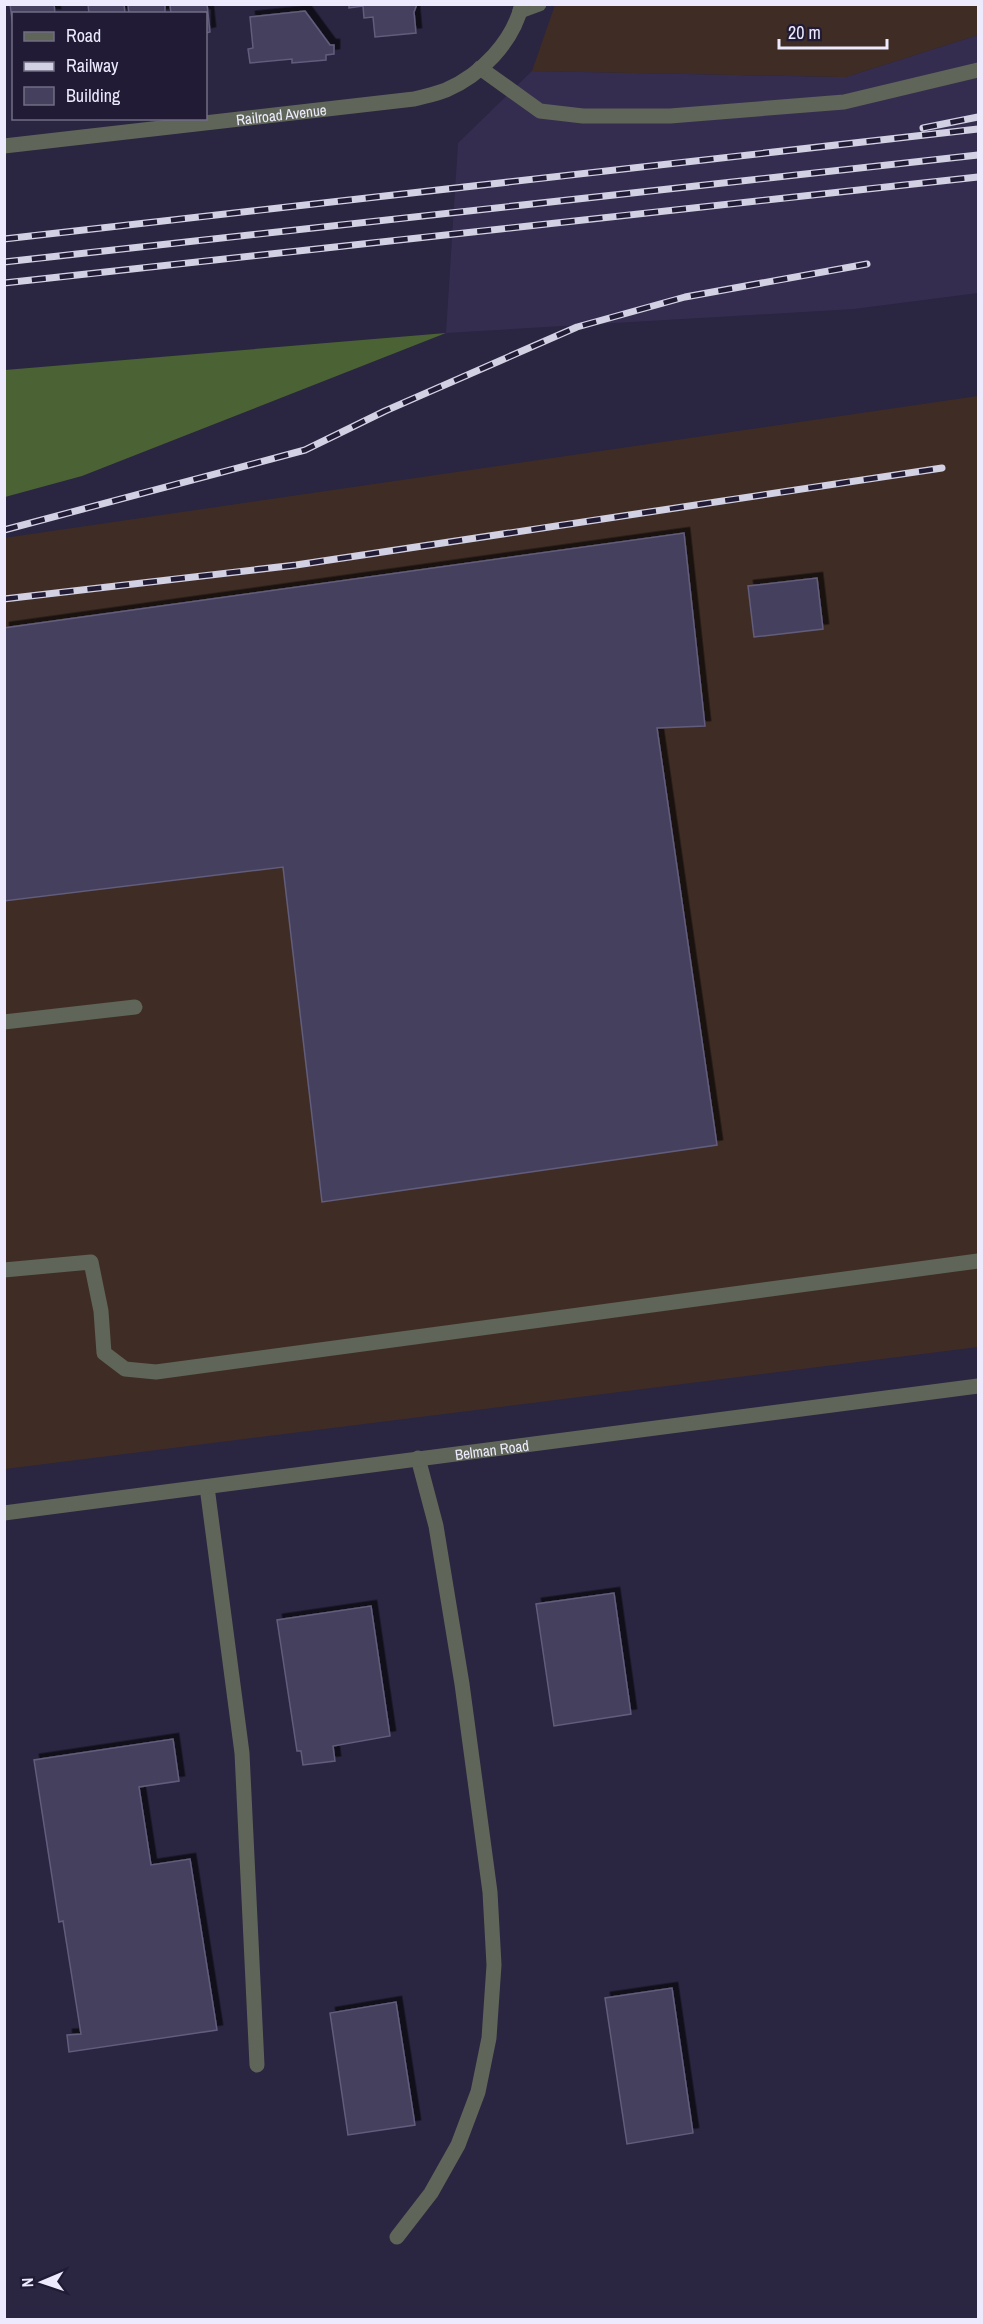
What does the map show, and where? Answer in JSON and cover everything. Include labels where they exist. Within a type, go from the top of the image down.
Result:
[{"type":"street","points":[[521,8],[539,4]]},
{"type":"street","name":"Railroad Avenue","points":[[4,146],[414,99],[446,90],[470,77],[495,55],[507,39],[521,8]]},
{"type":"street","points":[[480,68],[540,111],[583,117],[670,116],[844,102],[978,70]]},
{"type":"street","points":[[4,1022],[135,1007]]},
{"type":"street","points":[[4,1269],[90,1262],[101,1311],[104,1353],[125,1369],[156,1372],[978,1261]]},
{"type":"street","name":"Belman Road","points":[[4,1513],[978,1386]]},
{"type":"street","points":[[397,2237],[431,2193],[442,2174],[458,2145],[478,2092],[489,2038],[494,1965],[490,1892],[462,1683],[436,1526],[418,1458]]},
{"type":"street","points":[[207,1487],[242,1753],[257,2065]]},
{"type":"shaded area","points":[[555,5],[978,5],[978,35],[846,77],[532,71]]},
{"type":"shaded area","points":[[978,35],[978,293],[854,309],[446,333],[458,143],[532,71],[846,77]]},
{"type":"shaded area","points":[[978,396],[978,1347],[5,1469],[4,538]]},
{"type":"green space","points":[[446,333],[82,476],[5,497],[5,370]]},
{"type":"building","points":[[10,4],[54,4],[55,12],[12,12],[12,19]]},
{"type":"building","points":[[88,4],[124,4],[125,12],[89,12]]},
{"type":"building","points":[[128,4],[165,4],[165,12],[129,12]]},
{"type":"building","points":[[170,4],[207,4],[210,32],[207,33],[207,12],[171,12]]},
{"type":"building","points":[[349,4],[417,4],[414,12],[416,33],[375,37],[373,17],[364,18],[363,6],[349,8]]},
{"type":"building","points":[[305,11],[330,45],[334,45],[334,54],[326,55],[326,60],[292,63],[292,59],[250,63],[248,49],[253,48],[250,17]]},
{"type":"building","points":[[684,533],[705,726],[657,728],[717,1145],[322,1202],[283,867],[4,901],[4,628]]},
{"type":"building","points":[[817,578],[823,629],[754,637],[748,586]]},
{"type":"building","points":[[614,1593],[631,1714],[554,1726],[536,1604]]},
{"type":"building","points":[[371,1606],[390,1736],[333,1746],[335,1761],[303,1765],[301,1751],[297,1751],[277,1620]]},
{"type":"building","points":[[173,1739],[179,1781],[139,1787],[151,1865],[190,1859],[217,2030],[69,2052],[67,2035],[81,2034],[63,1921],[59,1922],[34,1760]]},
{"type":"building","points":[[672,1988],[693,2133],[627,2144],[605,1998]]},
{"type":"building","points":[[396,2002],[415,2125],[348,2135],[330,2013]]},
{"type":"railway","points":[[923,128],[978,117]]},
{"type":"railway","points":[[4,239],[978,129]]},
{"type":"railway","points":[[4,262],[978,155]]},
{"type":"railway","points":[[4,283],[978,177]]},
{"type":"railway","points":[[4,530],[305,450],[385,411],[577,327],[685,297],[867,264]]},
{"type":"railway","points":[[4,599],[296,565],[942,468]]}]
